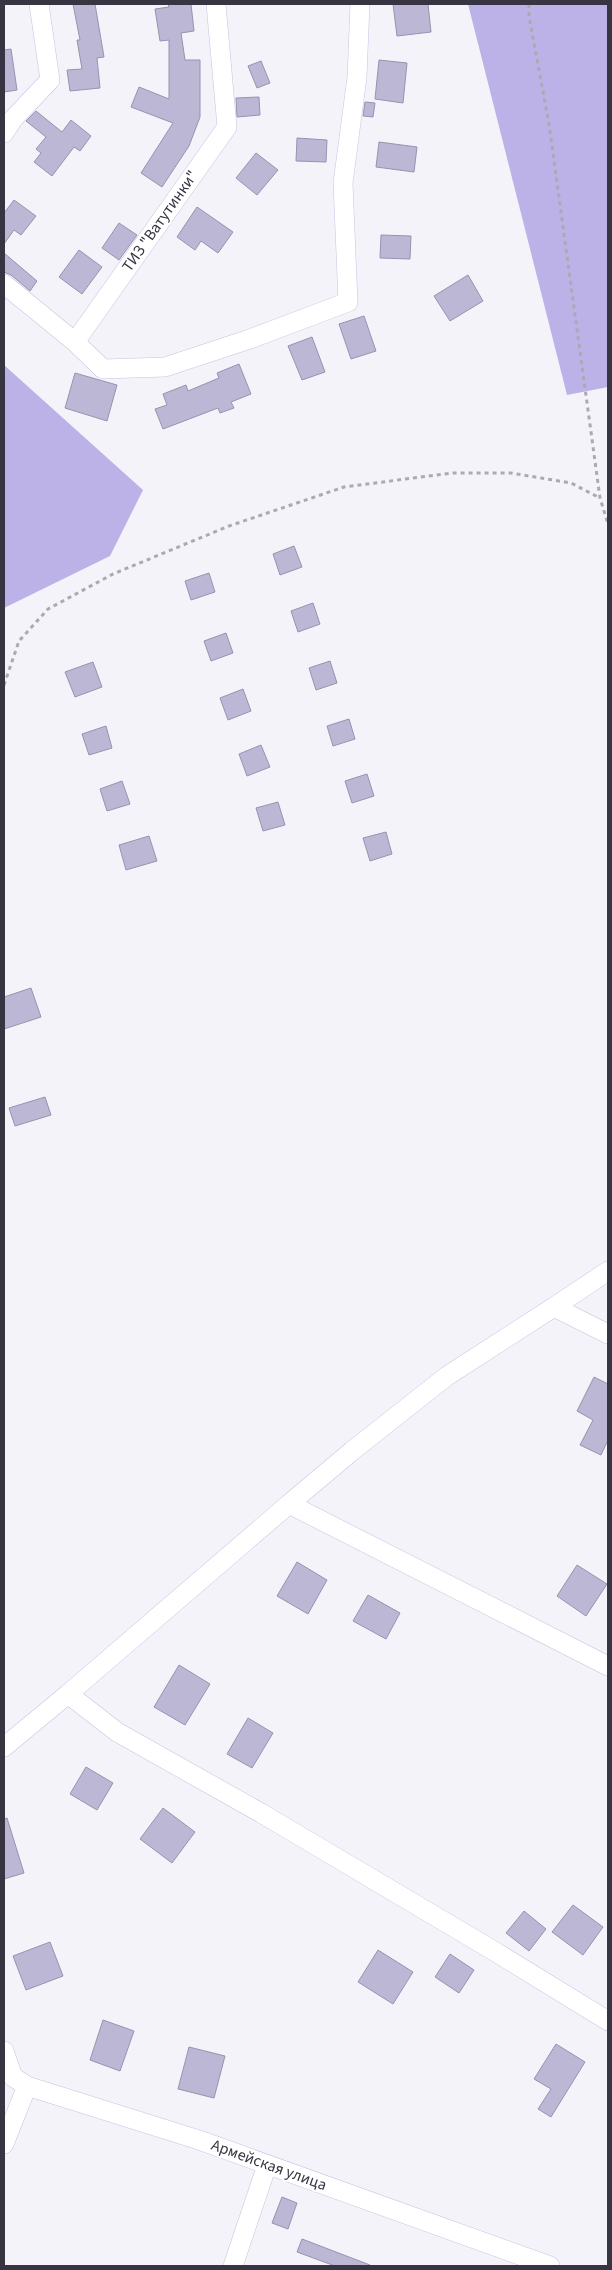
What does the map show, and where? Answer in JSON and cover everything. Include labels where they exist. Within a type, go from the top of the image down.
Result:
[{"type":"street","points":[[4,133],[13,119],[50,80],[39,4]]},
{"type":"street","name":"ТИЗ \"Ватутинки\"","points":[[75,342],[227,127],[216,4]]},
{"type":"street","points":[[4,284],[75,342],[103,369],[165,366],[250,340],[348,302],[343,183],[357,77],[360,4]]},
{"type":"street","points":[[4,1747],[352,1451],[447,1376],[608,1271]]},
{"type":"street","points":[[554,1307],[608,1334]]},
{"type":"street","points":[[289,1504],[608,1666]]},
{"type":"street","points":[[68,1694],[117,1732],[261,1813],[494,1951],[608,2022]]},
{"type":"street","name":"Армейская улица","points":[[4,2051],[13,2077],[27,2086],[199,2140],[550,2266]]},
{"type":"street","points":[[4,2144],[27,2086]]},
{"type":"street","points":[[233,2266],[267,2165]]},
{"type":"path","points":[[529,4],[529,16],[550,124],[600,498],[608,524]]},
{"type":"path","points":[[4,685],[20,641],[48,609],[113,574],[211,533],[344,487],[452,473],[511,473],[571,483],[600,498]]},
{"type":"shaded area","points":[[468,4],[608,4],[608,387],[567,395]]},
{"type":"shaded area","points":[[4,365],[143,490],[110,556],[4,608]]},
{"type":"building","points":[[73,4],[95,4],[104,57],[97,58],[100,88],[70,91],[67,70],[82,69],[77,40],[80,40]]},
{"type":"building","points":[[168,4],[191,4],[194,31],[181,33],[185,60],[200,60],[200,117],[189,146],[162,187],[141,173],[173,123],[131,107],[139,87],[169,99],[169,40],[160,41],[155,9],[169,7]]},
{"type":"building","points":[[393,4],[428,4],[431,32],[397,36]]},
{"type":"building","points":[[11,49],[17,90],[4,92],[4,50]]},
{"type":"building","points":[[379,60],[407,63],[403,103],[375,99]]},
{"type":"building","points":[[261,61],[270,83],[257,88],[248,66]]},
{"type":"building","points":[[259,97],[260,115],[237,117],[236,98]]},
{"type":"building","points":[[365,102],[375,103],[373,117],[363,116]]},
{"type":"building","points":[[36,111],[62,132],[71,120],[91,136],[80,151],[74,147],[52,176],[34,162],[41,153],[36,149],[46,137],[26,121]]},
{"type":"building","points":[[297,138],[327,140],[326,162],[296,161]]},
{"type":"building","points":[[379,142],[417,147],[414,172],[376,167]]},
{"type":"building","points":[[256,153],[278,170],[257,195],[236,178]]},
{"type":"building","points":[[14,200],[36,216],[21,235],[14,230],[4,244],[4,213]]},
{"type":"building","points":[[197,207],[233,232],[218,253],[201,241],[195,250],[177,237]]},
{"type":"building","points":[[119,223],[137,235],[119,260],[102,248]]},
{"type":"building","points":[[381,235],[411,236],[410,259],[380,258]]},
{"type":"building","points":[[79,250],[102,267],[82,294],[59,277]]},
{"type":"building","points":[[4,253],[37,281],[30,291],[11,275],[4,272]]},
{"type":"building","points":[[468,275],[483,301],[450,321],[434,296]]},
{"type":"building","points":[[364,316],[376,351],[351,359],[339,324]]},
{"type":"building","points":[[312,337],[325,372],[302,380],[288,346]]},
{"type":"building","points":[[239,364],[251,394],[231,402],[234,408],[220,413],[218,408],[163,429],[155,409],[167,405],[163,394],[186,385],[188,391],[219,378],[217,373]]},
{"type":"building","points":[[75,373],[117,385],[107,421],[65,408]]},
{"type":"building","points":[[294,546],[302,567],[280,575],[273,554]]},
{"type":"building","points":[[209,573],[215,592],[191,600],[185,581]]},
{"type":"building","points":[[313,603],[320,624],[298,632],[291,611]]},
{"type":"building","points":[[226,633],[233,653],[211,661],[204,641]]},
{"type":"building","points":[[330,661],[337,683],[316,690],[309,668]]},
{"type":"building","points":[[93,662],[102,687],[75,697],[65,672]]},
{"type":"building","points":[[243,689],[251,711],[228,720],[220,698]]},
{"type":"building","points":[[349,719],[355,739],[333,746],[327,726]]},
{"type":"building","points":[[106,726],[112,748],[89,755],[82,734]]},
{"type":"building","points":[[261,745],[270,767],[247,776],[239,754]]},
{"type":"building","points":[[367,774],[374,796],[352,803],[345,781]]},
{"type":"building","points":[[122,781],[130,804],[107,811],[100,789]]},
{"type":"building","points":[[278,802],[285,825],[263,831],[256,808]]},
{"type":"building","points":[[386,832],[392,854],[370,861],[363,838]]},
{"type":"building","points":[[149,836],[157,861],[126,870],[119,845]]},
{"type":"building","points":[[31,988],[41,1017],[4,1029],[4,997]]},
{"type":"building","points":[[45,1097],[51,1115],[15,1126],[9,1108]]},
{"type":"building","points":[[594,1377],[608,1384],[608,1440],[601,1455],[580,1445],[593,1420],[577,1411]]},
{"type":"building","points":[[297,1562],[327,1580],[308,1614],[277,1596]]},
{"type":"building","points":[[577,1565],[607,1584],[586,1616],[557,1596]]},
{"type":"building","points":[[368,1595],[400,1613],[386,1639],[353,1621]]},
{"type":"building","points":[[179,1665],[210,1684],[185,1725],[154,1707]]},
{"type":"building","points":[[248,1718],[273,1733],[252,1768],[227,1754]]},
{"type":"building","points":[[86,1767],[113,1783],[97,1810],[70,1794]]},
{"type":"building","points":[[163,1808],[195,1832],[172,1863],[140,1839]]},
{"type":"building","points":[[7,1818],[24,1873],[4,1879],[4,1819]]},
{"type":"building","points":[[573,1905],[603,1927],[583,1955],[552,1932]]},
{"type":"building","points":[[524,1911],[546,1929],[529,1951],[506,1933]]},
{"type":"building","points":[[50,1942],[63,1976],[26,1990],[13,1956]]},
{"type":"building","points":[[378,1950],[413,1972],[393,2004],[358,1982]]},
{"type":"building","points":[[450,1954],[474,1970],[459,1993],[435,1977]]},
{"type":"building","points":[[103,2020],[134,2031],[120,2071],[90,2060]]},
{"type":"building","points":[[556,2044],[585,2062],[551,2117],[538,2109],[551,2089],[534,2079]]},
{"type":"building","points":[[189,2047],[225,2056],[214,2098],[178,2089]]},
{"type":"building","points":[[282,2197],[297,2203],[288,2229],[272,2223]]},
{"type":"building","points":[[302,2239],[370,2266],[335,2266],[297,2252]]}]
